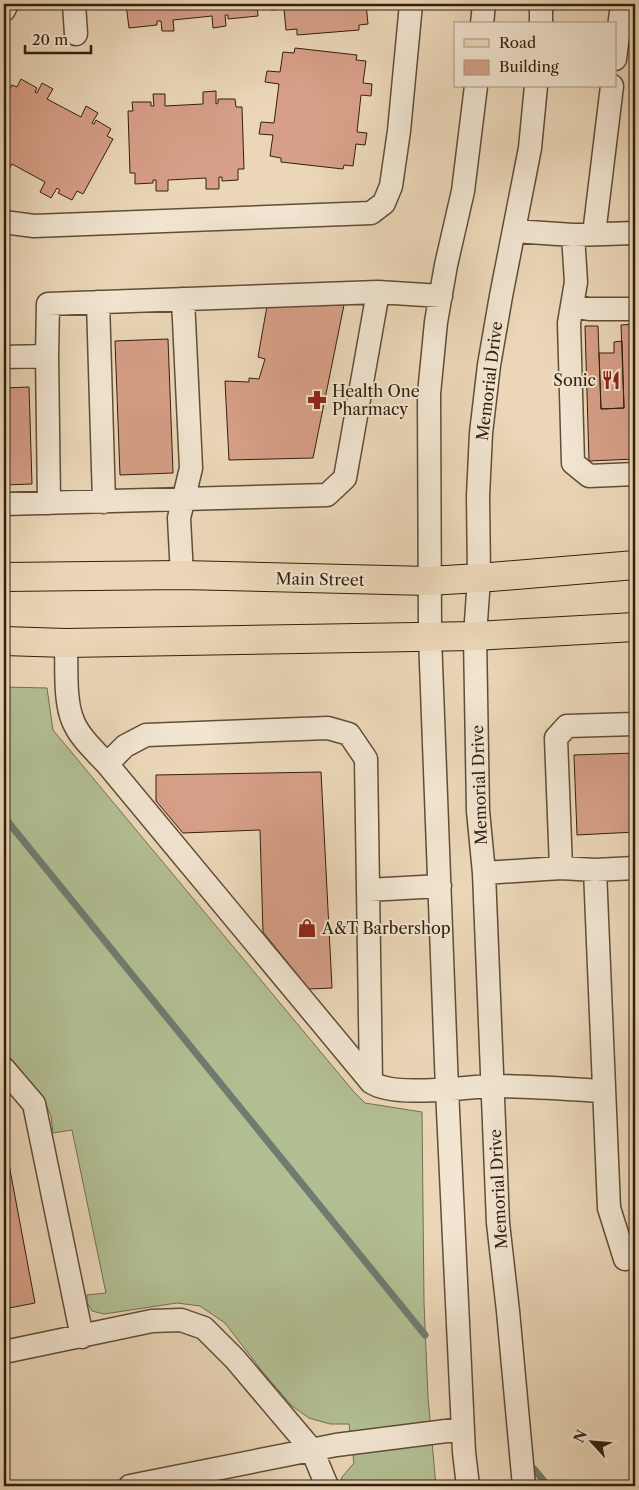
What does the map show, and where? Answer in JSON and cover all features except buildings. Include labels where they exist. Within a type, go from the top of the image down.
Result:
[{"type":"main road","name":"Main Street","points":[[4,577],[182,576],[429,581],[635,565]]},
{"type":"main road","points":[[4,641],[66,643],[430,637],[635,627]]},
{"type":"street","points":[[4,10],[7,4]]},
{"type":"street","points":[[74,4],[76,34]]},
{"type":"street","points":[[4,222],[34,226],[371,214],[384,203],[391,186],[399,131],[410,4]]},
{"type":"street","points":[[482,22],[484,4]]},
{"type":"street","points":[[541,22],[542,4]]},
{"type":"street","points":[[616,51],[622,4]]},
{"type":"street","points":[[468,1486],[462,1429],[430,637],[429,394],[436,322],[463,191],[476,88]]},
{"type":"street","name":"Memorial Drive","points":[[524,1486],[498,1222],[484,873],[478,811],[475,636],[479,578],[478,496],[481,432],[489,365],[530,148],[536,88]]},
{"type":"street","points":[[612,88],[569,323],[573,463],[589,476],[635,474]]},
{"type":"street","points":[[514,231],[584,235],[635,233]]},
{"type":"street","points":[[49,503],[48,304],[378,292],[441,296]]},
{"type":"street","points":[[4,504],[327,495],[345,478],[378,292]]},
{"type":"street","points":[[182,576],[179,518],[191,468],[183,298]]},
{"type":"street","points":[[98,302],[104,502]]},
{"type":"street","points":[[572,306],[589,309],[635,309]]},
{"type":"street","points":[[4,357],[47,356]]},
{"type":"street","points":[[66,643],[69,705],[73,722],[85,740],[371,1082],[378,1087],[394,1091],[494,1086],[603,1091]]},
{"type":"street","points":[[561,868],[556,738],[567,726],[635,724]]},
{"type":"street","points":[[107,764],[125,746],[146,735],[328,728],[349,734],[366,758],[371,1082]]},
{"type":"street","points":[[484,873],[561,868],[595,870],[635,868]]},
{"type":"street","points":[[595,870],[609,1208],[625,1259]]},
{"type":"street","points":[[368,890],[440,886]]},
{"type":"street","points":[[4,1069],[34,1104],[82,1337]]},
{"type":"street","points":[[4,1352],[152,1321],[181,1320],[204,1328],[235,1359],[312,1450],[327,1486]]},
{"type":"street","points":[[130,1486],[336,1445],[462,1429]]},
{"type":"green space","points":[[4,687],[47,688],[53,730],[354,1092],[365,1103],[422,1112],[424,1302],[428,1397],[436,1486],[340,1486],[342,1477],[354,1463],[349,1424],[330,1424],[309,1418],[292,1406],[225,1323],[200,1306],[177,1303],[104,1314],[92,1311],[87,1302],[87,1295],[106,1293],[72,1130],[53,1133],[51,1116],[43,1098],[4,1050]]},
{"type":"waterway","points":[[4,817],[425,1335]]},
{"type":"waterway","points":[[534,1469],[548,1486]]},
{"type":"place","name":"Sonic","points":[[611,380]]},
{"type":"place","name":"Health One Pharmacy","points":[[317,400]]},
{"type":"place","name":"A&T Barbershop","points":[[307,928]]}]
